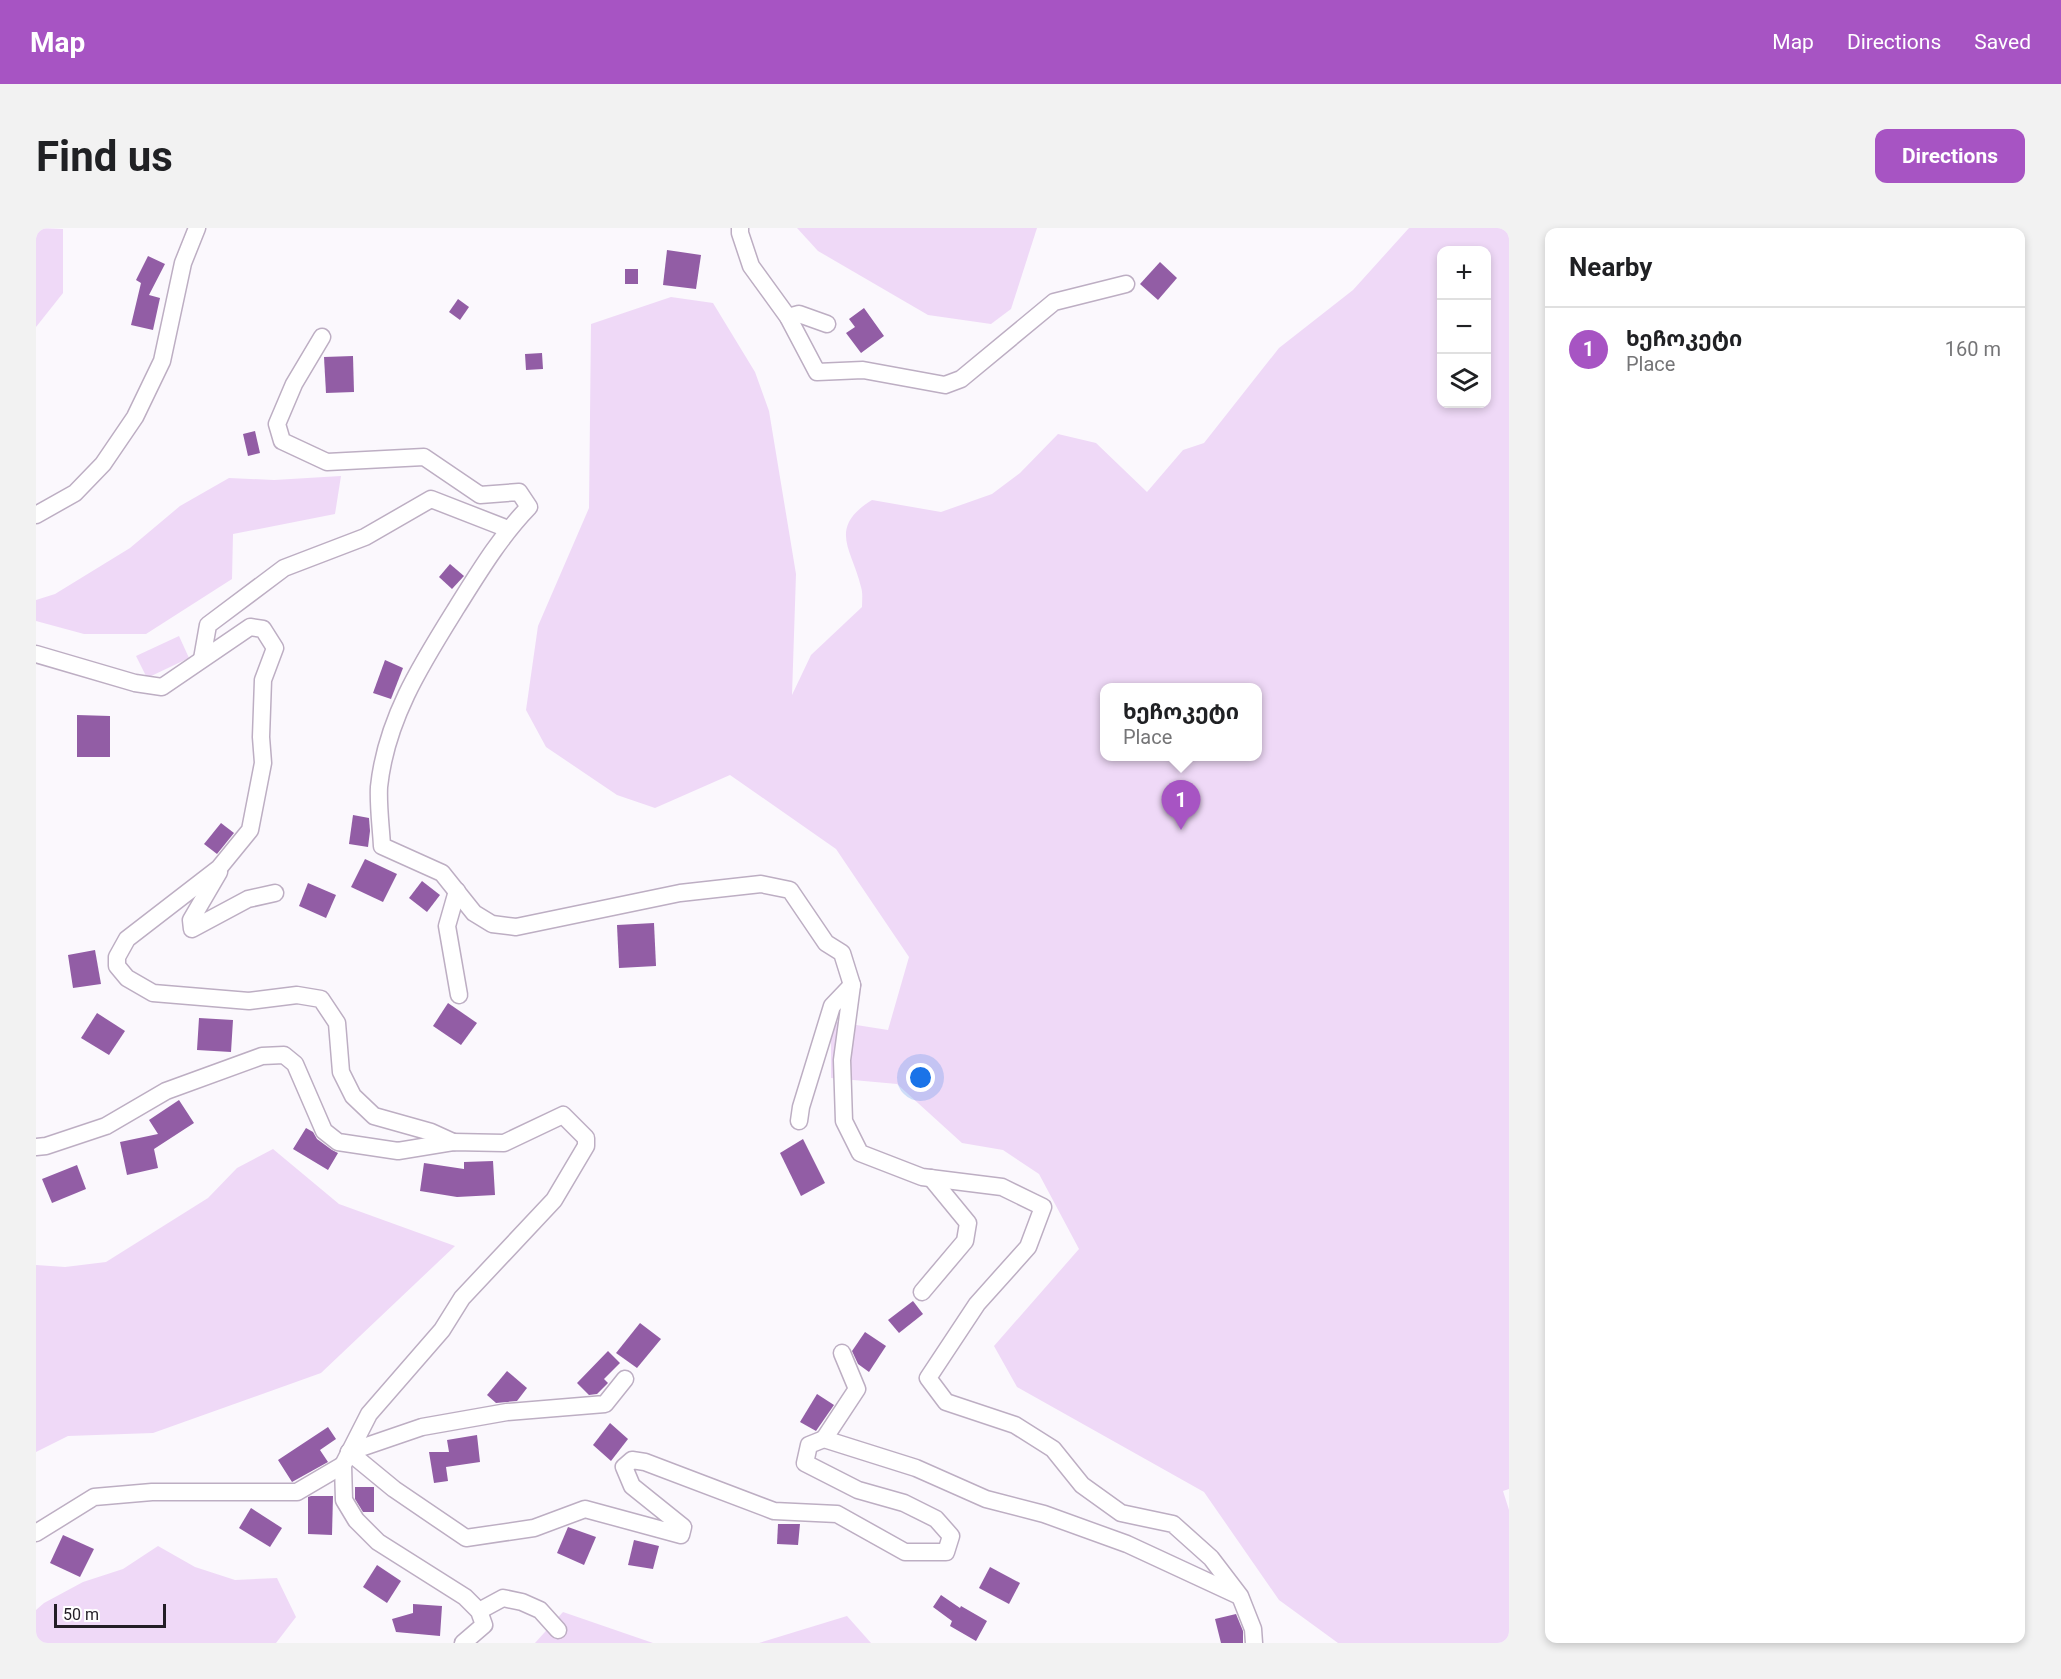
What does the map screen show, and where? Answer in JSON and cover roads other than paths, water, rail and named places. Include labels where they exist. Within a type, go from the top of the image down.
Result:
[{"type":"street","points":[[36,514],[75,493],[103,464],[135,417],[162,362],[183,263],[197,228]]},
{"type":"street","points":[[740,228],[751,266],[788,317],[817,372],[863,370],[945,386],[961,379],[1054,302],[1126,284]]},
{"type":"street","points":[[788,317],[799,314],[827,324]]},
{"type":"street","points":[[322,337],[294,384],[277,424],[282,441],[327,462],[424,457],[480,495],[519,492],[529,507],[508,529],[418,669],[392,727],[379,787],[382,846],[442,873],[474,912],[492,924],[516,927],[680,892],[761,884],[790,890],[826,943],[842,953],[852,985],[842,1060],[844,1121],[860,1153],[921,1177],[1002,1187],[1043,1207],[1028,1247],[977,1304],[928,1378],[946,1402],[1015,1425],[1053,1449],[1082,1485],[1121,1513],[1173,1524],[1211,1558],[1240,1596],[1252,1629],[1254,1643]]},
{"type":"street","points":[[202,659],[208,625],[284,568],[365,537],[431,499],[508,529]]},
{"type":"street","points":[[36,654],[135,683],[162,687],[250,627],[263,629],[275,648],[263,680],[261,737],[263,764],[250,830],[219,868],[127,939],[117,957],[117,966],[127,978],[153,993],[249,1001],[297,995],[321,999],[337,1023],[341,1072],[353,1096],[374,1116],[431,1132],[453,1142]]},
{"type":"street","points":[[219,868],[219,875],[191,920],[192,929],[248,899],[275,893]]},
{"type":"street","points":[[457,891],[447,926],[459,995]]},
{"type":"street","points":[[800,1121],[801,1107],[832,1006],[852,985]]},
{"type":"street","points":[[36,1147],[46,1146],[106,1126],[166,1091],[262,1056],[284,1055],[295,1064],[324,1131],[338,1142],[398,1151],[453,1142],[504,1143],[563,1115],[586,1138],[586,1146],[554,1200],[462,1298],[442,1330],[369,1414],[346,1459],[344,1500],[356,1520],[378,1542],[465,1597],[479,1611],[484,1625],[463,1643]]},
{"type":"street","points":[[922,1292],[965,1241],[968,1223],[930,1178]]},
{"type":"street","points":[[346,1459],[466,1538],[534,1528],[585,1509],[681,1535],[683,1527],[632,1486],[624,1467],[632,1460],[645,1462],[774,1511],[837,1514],[905,1552],[946,1552],[951,1536],[936,1519],[904,1503],[858,1490],[805,1463],[809,1445],[824,1439],[857,1389],[842,1353]]},
{"type":"street","points":[[36,1533],[94,1497],[152,1492],[297,1492],[346,1459],[422,1427],[507,1412],[605,1404],[625,1379]]},
{"type":"street","points":[[824,1439],[916,1468],[986,1499],[1044,1514],[1127,1544],[1240,1596]]},
{"type":"street","points":[[479,1611],[503,1598],[522,1602],[540,1610],[558,1630]]},
{"type":"place","name":"ხეჩოკეტი","points":[[1181,830]]}]
